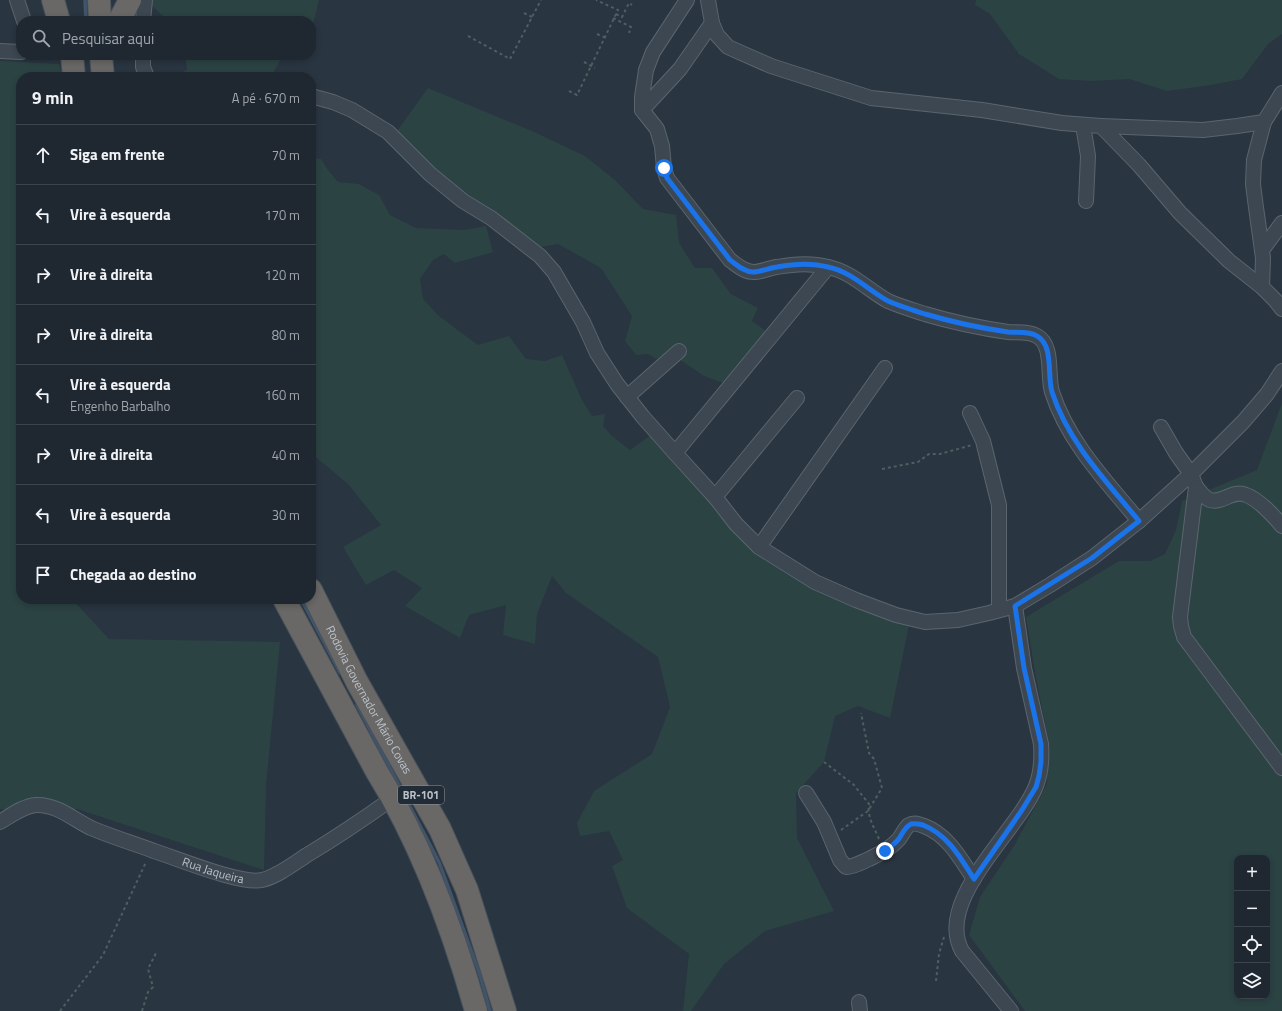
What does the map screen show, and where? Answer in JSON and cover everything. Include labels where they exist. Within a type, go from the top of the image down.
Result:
[{"type":"highway","points":[[54,0],[58,16]]},
{"type":"highway","points":[[68,0],[70,16]]},
{"type":"highway","points":[[99,0],[100,16]]},
{"type":"highway","points":[[122,16],[130,0]]},
{"type":"highway","points":[[101,60],[103,72]]},
{"type":"highway","name":"Rodovia Governador Mário Covas","points":[[316,600],[357,682],[440,829],[466,890],[505,1011]]},
{"type":"highway","name":"BR-101","points":[[287,604],[377,772],[393,798],[420,853],[464,972],[476,1011]]},
{"type":"street","points":[[17,0],[22,16]]},
{"type":"street","points":[[143,16],[145,0]]},
{"type":"street","points":[[687,0],[653,52],[646,70],[642,97],[642,110],[657,130],[662,146],[664,168],[667,178],[730,260],[742,269],[753,272],[778,266],[828,266],[848,274],[888,301],[924,314],[963,324],[1038,336],[1047,347],[1051,391],[1066,427],[1084,454],[1139,521]]},
{"type":"street","points":[[708,0],[712,23],[717,35],[728,47],[771,66],[871,98],[982,110],[1083,125],[1203,130],[1264,122]]},
{"type":"street","points":[[642,110],[680,69],[712,23]]},
{"type":"street","points":[[0,51],[16,52]]},
{"type":"street","points":[[143,60],[145,72]]},
{"type":"street","points":[[1262,287],[1263,258],[1254,200],[1254,160],[1264,122],[1282,93]]},
{"type":"street","points":[[316,97],[333,102],[352,110],[388,132],[430,174],[463,201],[491,218],[540,256],[554,272],[583,322],[597,353],[617,384],[675,453],[715,497],[736,524],[759,547],[815,582],[856,600],[896,615],[924,622],[958,620],[1015,606],[1092,558],[1193,480],[1267,394],[1282,371]]},
{"type":"street","points":[[1083,125],[1088,156],[1086,201]]},
{"type":"street","points":[[1101,126],[1139,165],[1180,214],[1228,261],[1262,287],[1282,309]]},
{"type":"street","points":[[1262,250],[1282,224]]},
{"type":"street","points":[[675,453],[828,266]]},
{"type":"street","points":[[627,397],[679,351]]},
{"type":"street","points":[[759,547],[885,368]]},
{"type":"street","points":[[715,497],[797,398]]},
{"type":"street","points":[[970,413],[983,441],[999,505],[999,610]]},
{"type":"street","points":[[1161,427],[1204,496],[1209,500],[1215,500],[1235,493],[1246,495],[1270,512],[1282,526]]},
{"type":"street","points":[[1193,480],[1180,626],[1184,637],[1282,768]]},
{"type":"street","points":[[1011,1011],[962,950],[957,938],[957,918],[959,906],[974,879],[1022,810],[1036,787],[1039,776],[1041,744],[1024,668],[1015,606]]},
{"type":"street","points":[[806,793],[824,822],[840,860],[846,867],[853,866],[885,851],[898,840],[909,825],[919,824],[933,830],[954,848],[974,879]]},
{"type":"street","name":"Rua Jaqueira","points":[[0,822],[34,805],[43,806],[58,810],[108,835],[152,850],[229,876],[252,880],[262,880],[279,872],[356,825],[393,798]]},
{"type":"path","points":[[568,91],[577,96],[618,10],[596,0]]},
{"type":"path","points":[[468,36],[512,60],[540,2]]},
{"type":"path","points":[[616,14],[622,17],[629,3],[632,5]]},
{"type":"path","points":[[524,13],[532,17]]},
{"type":"path","points":[[614,18],[631,27],[629,33]]},
{"type":"path","points":[[597,34],[605,38]]},
{"type":"path","points":[[584,62],[594,68]]},
{"type":"path","points":[[882,470],[918,462],[929,454],[940,454],[983,441]]},
{"type":"path","points":[[831,838],[868,811],[882,788],[874,759],[869,753],[861,713]]},
{"type":"path","points":[[824,762],[854,785],[869,804],[868,811],[870,819],[885,851]]},
{"type":"path","points":[[60,1011],[103,955],[152,850]]},
{"type":"path","points":[[936,981],[939,954],[944,935]]},
{"type":"path","points":[[142,1011],[148,992],[154,987],[148,969],[156,953]]},
{"type":"green space","points":[[152,0],[319,0],[315,16],[163,16],[152,6]]},
{"type":"green space","points":[[976,0],[1282,0],[1282,34],[1268,44],[1242,79],[1167,91],[1129,79],[1092,81],[1059,79],[1019,54],[990,14],[975,5]]},
{"type":"green space","points":[[186,60],[280,60],[274,72],[183,72],[187,69]]},
{"type":"green space","points":[[0,61],[59,64],[61,72],[16,72],[16,604],[77,604],[109,639],[280,642],[266,785],[264,870],[77,809],[0,809]]},
{"type":"green space","points":[[428,88],[532,131],[585,156],[615,180],[643,209],[676,215],[679,243],[695,268],[712,268],[731,294],[758,308],[752,321],[766,331],[723,383],[704,376],[676,357],[666,365],[648,354],[636,355],[625,341],[632,316],[601,268],[558,244],[540,247],[468,195],[422,158],[397,131]]},
{"type":"green space","points":[[316,158],[321,159],[338,182],[359,184],[379,195],[390,215],[416,228],[464,230],[486,226],[493,252],[455,263],[444,254],[433,260],[420,279],[423,299],[439,316],[478,345],[509,336],[526,359],[545,361],[562,355],[582,400],[592,416],[605,414],[603,426],[612,436],[630,450],[651,435],[696,485],[723,520],[754,551],[909,625],[890,718],[858,706],[835,716],[824,762],[796,793],[797,838],[834,911],[765,931],[724,964],[691,1011],[683,1011],[689,954],[627,908],[612,866],[623,860],[609,831],[580,836],[577,823],[594,791],[652,754],[670,707],[658,657],[566,593],[552,576],[537,614],[535,644],[503,635],[506,605],[469,615],[460,638],[405,606],[422,588],[394,570],[366,585],[343,547],[381,525],[348,484],[316,457]]},
{"type":"green space","points":[[1282,403],[1282,1011],[1025,1011],[969,935],[980,897],[1014,846],[1047,784],[1048,739],[1026,617],[1119,561],[1150,561],[1165,554],[1176,530],[1182,501],[1257,470]]},
{"type":"waterway","points":[[85,0],[86,16]]},
{"type":"waterway","points":[[304,604],[340,673]]},
{"type":"waterway","points":[[357,705],[439,862],[479,972],[490,1011]]},
{"type":"route","points":[[664,168],[667,178],[730,260],[742,269],[753,272],[778,266],[828,266],[848,274],[888,301],[924,314],[963,324],[1038,336],[1047,347],[1051,391],[1066,427],[1084,454],[1139,521],[1092,558],[1015,606],[1024,668],[1041,744],[1039,776],[1036,787],[1022,810],[974,879],[954,848],[933,830],[919,824],[909,825],[898,840],[885,851]]}]
